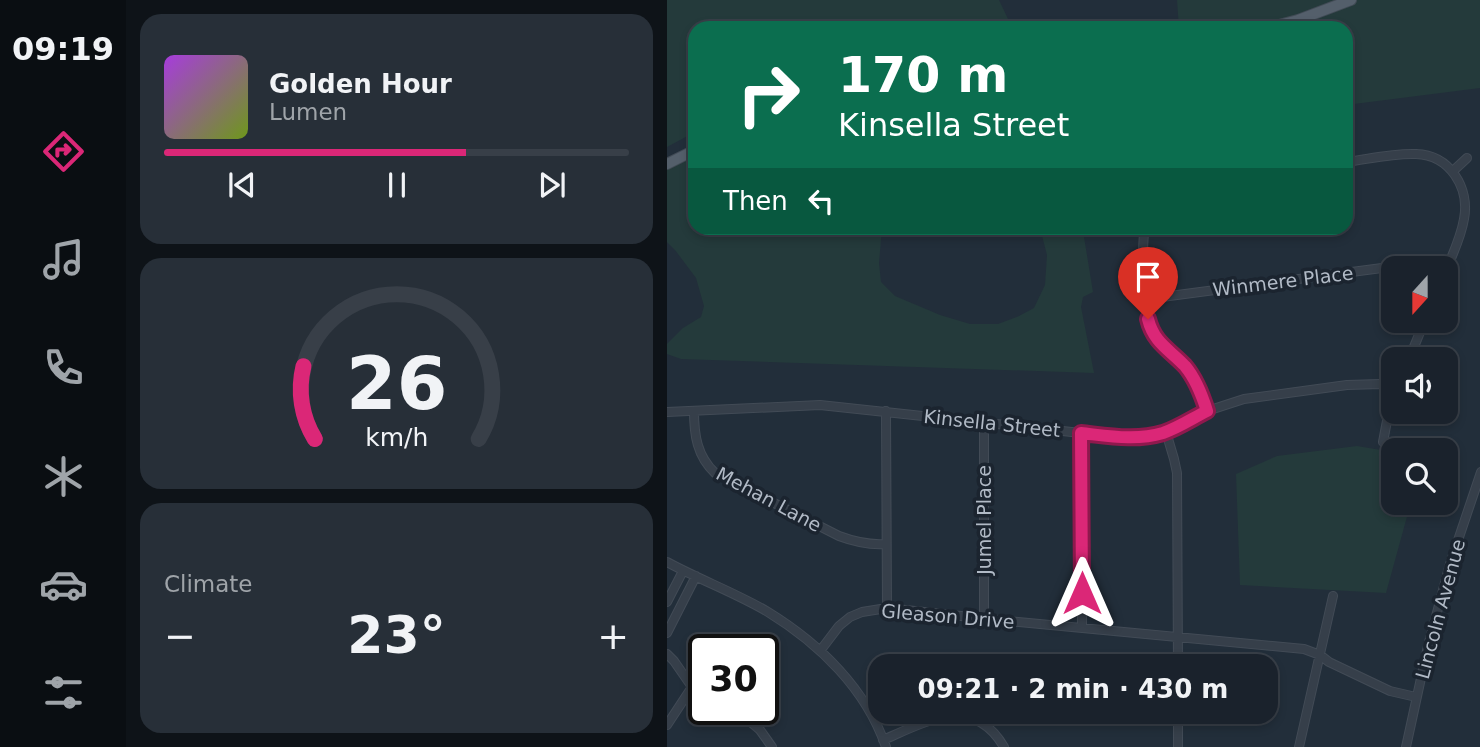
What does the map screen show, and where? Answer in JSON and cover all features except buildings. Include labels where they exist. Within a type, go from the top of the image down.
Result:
[{"type":"main road","points":[[1294,21],[1351,0]]},
{"type":"main road","points":[[667,164],[688,154]]},
{"type":"street","points":[[1353,161],[1418,154],[1445,164],[1453,172],[1462,189],[1466,204],[1464,220],[1452,256]]},
{"type":"street","points":[[1453,172],[1467,158]]},
{"type":"street","points":[[1145,235],[1144,274],[1151,330],[1156,339],[1187,369],[1200,388],[1207,411]]},
{"type":"street","name":"Winmere Place","points":[[1147,299],[1381,268]]},
{"type":"street","name":"Kinsella Street","points":[[667,412],[820,405],[1142,437],[1166,432],[1207,411],[1244,399],[1347,385],[1381,384]]},
{"type":"street","name":"Mehan Lane","points":[[694,411],[696,442],[707,466],[715,473],[839,536],[856,543],[885,544]]},
{"type":"street","points":[[886,411],[887,608]]},
{"type":"street","name":"Jumel Place","points":[[984,422],[984,618]]},
{"type":"street","points":[[1166,432],[1177,472],[1178,654]]},
{"type":"street","points":[[1081,433],[1082,627]]},
{"type":"street","name":"Lincoln Avenue","points":[[1405,747],[1450,564],[1480,472]]},
{"type":"street","points":[[667,562],[766,611],[820,651],[853,685],[885,743],[929,721],[954,715],[974,718],[987,726],[997,735],[1004,747]]},
{"type":"street","points":[[667,602],[683,571]]},
{"type":"street","points":[[667,633],[696,576]]},
{"type":"street","points":[[1299,747],[1333,596]]},
{"type":"street","name":"Gleason Drive","points":[[820,651],[839,626],[850,617],[887,608],[1304,649],[1390,691],[1416,697]]},
{"type":"street","points":[[667,654],[688,681]]},
{"type":"street","points":[[667,726],[688,693]]},
{"type":"street","points":[[1178,724],[1178,747]]},
{"type":"street","points":[[754,725],[772,747]]},
{"type":"green space","points":[[667,0],[999,0],[1008,19],[688,21],[688,136],[667,147]]},
{"type":"green space","points":[[1177,0],[1480,0],[1480,88],[1353,104],[1353,21],[1178,21]]},
{"type":"green space","points":[[688,160],[688,235],[881,235],[879,263],[881,282],[895,296],[970,324],[998,324],[1034,308],[1045,285],[1047,255],[1042,235],[1081,235],[1084,237],[1093,292],[1083,297],[1081,307],[1094,373],[681,359],[667,354],[667,344],[683,328],[701,317],[704,306],[696,278],[667,242],[667,169]]},
{"type":"green space","points":[[1357,446],[1381,450],[1381,515],[1407,515],[1386,593],[1240,585],[1236,474],[1277,456]]},
{"type":"route","points":[[1082,593],[1081,433],[1142,437],[1166,432],[1207,411],[1200,388],[1187,369],[1156,339],[1148,319]]}]
